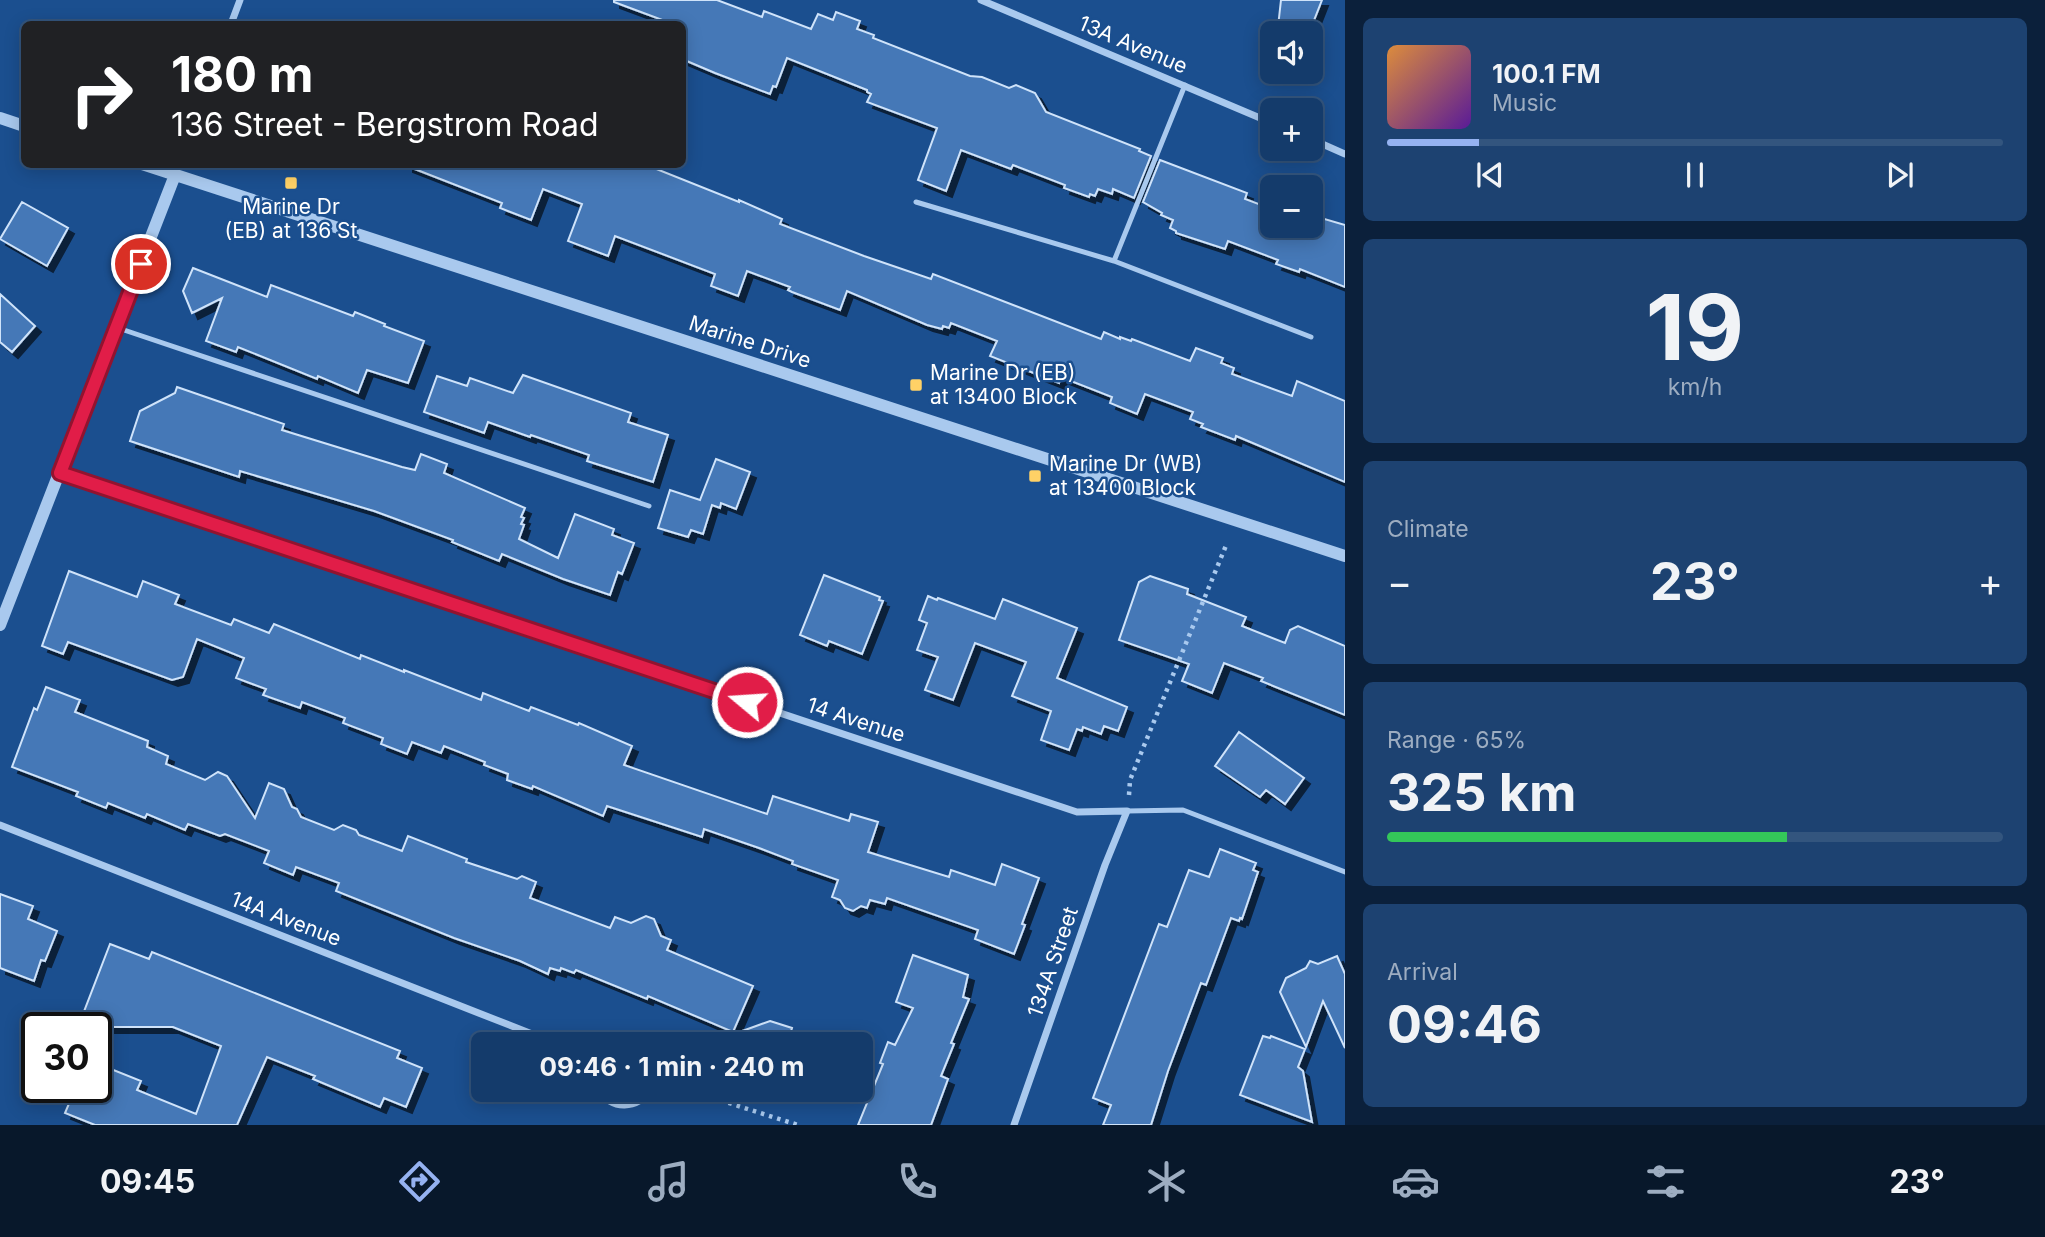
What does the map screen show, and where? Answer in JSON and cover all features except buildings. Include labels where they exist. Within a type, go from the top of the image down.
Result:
[{"type":"street","points":[[232,21],[240,0]]},
{"type":"street","name":"13A Avenue","points":[[981,0],[1260,117]]},
{"type":"street","points":[[0,118],[21,125]]},
{"type":"street","points":[[1323,144],[1345,154]]},
{"type":"street","points":[[0,625],[177,170]]},
{"type":"street","name":"Marine Drive","points":[[177,170],[1345,556]]},
{"type":"street","name":"14 Avenue","points":[[60,473],[1077,812],[1127,811]]},
{"type":"street","name":"134A Street","points":[[1014,1125],[1105,865],[1127,811]]},
{"type":"street","name":"14A Avenue","points":[[0,825],[528,1032]]},
{"type":"street","points":[[610,1102],[619,1105],[639,1102]]},
{"type":"lane","points":[[1114,261],[1185,85]]},
{"type":"lane","points":[[916,202],[1114,261],[1311,337]]},
{"type":"lane","points":[[116,327],[649,506]]},
{"type":"lane","points":[[1127,811],[1183,810],[1345,872]]},
{"type":"path","points":[[1129,795],[1130,780],[1227,543]]},
{"type":"path","points":[[726,1102],[798,1125]]},
{"type":"place","name":"Marine Dr (EB) at 136 St","points":[[291,183]]},
{"type":"place","name":"Marine Dr (EB) at 13400 Block","points":[[916,385]]},
{"type":"place","name":"Marine Dr (WB) at 13400 Block","points":[[1035,476]]},
{"type":"route","points":[[141,264],[60,473],[747,702]]}]
